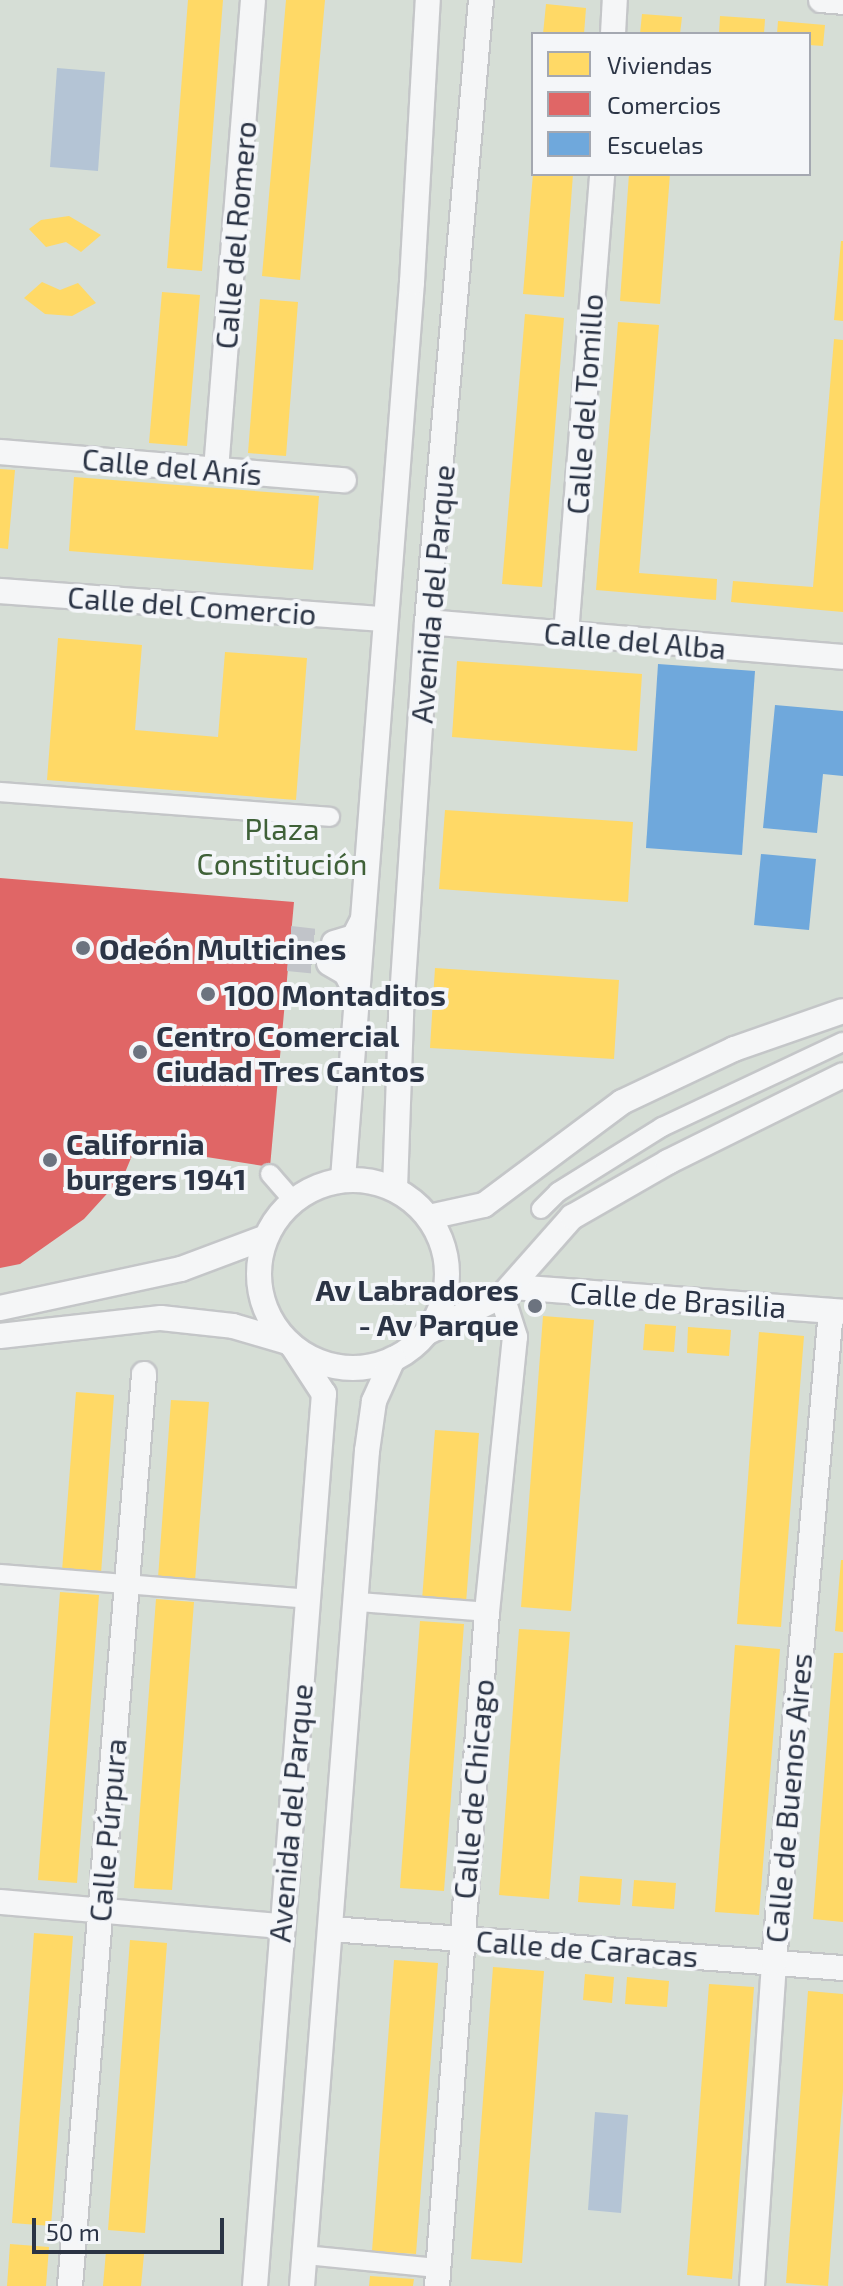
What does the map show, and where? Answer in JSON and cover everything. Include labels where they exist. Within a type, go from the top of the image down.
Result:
[{"type":"street","name":"Calle del Romero","points":[[216,470],[253,0]]},
{"type":"street","name":"Avenida del Parque","points":[[343,1179],[428,0]]},
{"type":"street","name":"Avenida del Parque","points":[[395,1189],[427,622],[481,0]]},
{"type":"street","points":[[613,32],[615,0]]},
{"type":"street","points":[[821,0],[843,2]]},
{"type":"street","name":"Calle del Tomillo","points":[[566,634],[602,176]]},
{"type":"street","name":"Calle del Anís","points":[[0,452],[344,480]]},
{"type":"street","name":"Calle del Comercio","points":[[0,591],[385,619]]},
{"type":"street","name":"Calle del Alba","points":[[427,622],[843,657]]},
{"type":"street","points":[[0,792],[330,817]]},
{"type":"street","points":[[357,995],[331,953],[354,937],[362,921]]},
{"type":"street","points":[[429,1217],[484,1205],[622,1102],[734,1049],[843,1011]]},
{"type":"street","points":[[541,1209],[558,1192],[662,1127],[843,1042]]},
{"type":"street","points":[[0,1336],[161,1318],[233,1326],[291,1345],[342,1368],[393,1359],[426,1333],[508,1291],[572,1217],[668,1162],[843,1075]]},
{"type":"street","points":[[270,1174],[293,1200]]},
{"type":"street","points":[[291,1345],[261,1298],[258,1268],[264,1238],[293,1200],[343,1179],[395,1189],[429,1217],[443,1245],[448,1276],[442,1306],[426,1333]]},
{"type":"street","points":[[0,1308],[181,1269],[264,1238]]},
{"type":"street","name":"Calle de Brasilia","points":[[508,1291],[837,1312]]},
{"type":"street","name":"Calle de Chicago","points":[[437,2277],[487,1612],[515,1337],[508,1291]]},
{"type":"street","name":"Calle de Buenos Aires","points":[[752,2286],[774,1962],[837,1312]]},
{"type":"street","name":"Avenida del Parque","points":[[255,2286],[324,1394],[291,1345]]},
{"type":"street","name":"Avenida del Parque","points":[[302,2286],[374,1401],[393,1359]]},
{"type":"street","name":"Calle Púrpura","points":[[70,2286],[144,1374]]},
{"type":"street","points":[[0,1574],[308,1599]]},
{"type":"street","points":[[358,1602],[487,1612]]},
{"type":"street","points":[[0,1902],[281,1926]]},
{"type":"street","name":"Calle de Caracas","points":[[331,1929],[843,1968]]},
{"type":"street","points":[[305,2255],[437,2277]]},
{"type":"green space","name":"Plaza Constitución","points":[[0,0],[843,0],[843,2286],[0,2286]]},
{"type":"water","points":[[57,68],[105,72],[98,171],[50,167]]},
{"type":"water","points":[[595,2112],[628,2115],[621,2213],[588,2210]]},
{"type":"building: Viviendas","points":[[188,0],[223,0],[202,271],[167,268]]},
{"type":"building: Viviendas","points":[[286,0],[325,0],[300,280],[262,276]]},
{"type":"building: Viviendas","points":[[546,4],[586,8],[584,32],[543,32]]},
{"type":"building: Viviendas","points":[[642,14],[682,17],[680,32],[640,32]]},
{"type":"building: Viviendas","points":[[720,16],[765,19],[764,32],[719,32]]},
{"type":"building: Viviendas","points":[[778,21],[825,25],[823,46],[811,45],[811,32],[777,32]]},
{"type":"building: Viviendas","points":[[533,176],[573,176],[564,297],[523,294]]},
{"type":"building: Viviendas","points":[[629,176],[670,176],[660,304],[620,301]]},
{"type":"building: Viviendas","points":[[69,216],[101,235],[81,252],[66,242],[46,247],[29,229],[41,220]]},
{"type":"building: Viviendas","points":[[843,241],[843,321],[834,320]]},
{"type":"building: Viviendas","points":[[42,282],[60,290],[78,283],[96,303],[72,316],[45,314],[24,298]]},
{"type":"building: Viviendas","points":[[162,292],[200,295],[187,446],[149,443]]},
{"type":"building: Viviendas","points":[[260,299],[298,302],[286,456],[248,453]]},
{"type":"building: Viviendas","points":[[525,314],[564,318],[542,587],[502,584]]},
{"type":"building: Viviendas","points":[[618,322],[659,325],[639,573],[717,579],[716,600],[596,590]]},
{"type":"building: Viviendas","points":[[834,339],[843,340],[843,612],[731,602],[733,581],[813,587]]},
{"type":"building: Viviendas","points":[[0,469],[15,470],[8,549],[0,548]]},
{"type":"building: Viviendas","points":[[74,477],[319,496],[313,570],[69,551]]},
{"type":"building: Viviendas","points":[[58,638],[142,645],[135,730],[218,737],[225,652],[307,658],[296,800],[47,780]]},
{"type":"building: Viviendas","points":[[457,661],[642,674],[637,751],[452,737]]},
{"type":"building: Viviendas","points":[[445,810],[633,822],[628,902],[439,889]]},
{"type":"building: Viviendas","points":[[435,968],[619,980],[614,1059],[430,1048]]},
{"type":"building: Viviendas","points":[[543,1316],[594,1320],[571,1611],[521,1607]]},
{"type":"building: Viviendas","points":[[645,1324],[676,1326],[674,1352],[643,1350]]},
{"type":"building: Viviendas","points":[[688,1327],[731,1330],[729,1356],[687,1353]]},
{"type":"building: Viviendas","points":[[759,1332],[804,1336],[781,1627],[737,1624]]},
{"type":"building: Viviendas","points":[[76,1392],[114,1395],[101,1574],[62,1571]]},
{"type":"building: Viviendas","points":[[171,1400],[209,1402],[195,1581],[158,1578]]},
{"type":"building: Viviendas","points":[[435,1430],[479,1433],[466,1603],[422,1600]]},
{"type":"building: Viviendas","points":[[843,1560],[843,1632],[835,1631]]},
{"type":"building: Viviendas","points":[[60,1592],[99,1595],[77,1883],[38,1880]]},
{"type":"building: Viviendas","points":[[156,1599],[194,1602],[172,1890],[134,1888]]},
{"type":"building: Viviendas","points":[[420,1621],[464,1624],[444,1891],[400,1888]]},
{"type":"building: Viviendas","points":[[519,1629],[570,1632],[549,1899],[499,1895]]},
{"type":"building: Viviendas","points":[[735,1645],[780,1649],[759,1915],[715,1912]]},
{"type":"building: Viviendas","points":[[834,1653],[843,1653],[843,1922],[813,1919]]},
{"type":"building: Viviendas","points":[[580,1876],[622,1879],[620,1905],[578,1902]]},
{"type":"building: Viviendas","points":[[634,1880],[676,1883],[674,1909],[632,1906]]},
{"type":"building: Viviendas","points":[[34,1933],[73,1936],[51,2226],[12,2223]]},
{"type":"building: Viviendas","points":[[130,1940],[167,1943],[145,2233],[108,2230]]},
{"type":"building: Viviendas","points":[[394,1960],[438,1963],[416,2254],[372,2251]]},
{"type":"building: Viviendas","points":[[493,1967],[544,1971],[522,2263],[471,2259]]},
{"type":"building: Viviendas","points":[[585,1974],[614,1977],[612,2003],[583,2000]]},
{"type":"building: Viviendas","points":[[627,1977],[669,1981],[667,2007],[625,2004]]},
{"type":"building: Viviendas","points":[[709,1984],[754,1987],[732,2279],[687,2275]]},
{"type":"building: Viviendas","points":[[808,1991],[843,1994],[843,2090],[828,2286],[786,2283]]},
{"type":"building: Viviendas","points":[[10,2244],[49,2247],[46,2286],[7,2286]]},
{"type":"building: Viviendas","points":[[106,2251],[144,2254],[141,2286],[103,2286]]},
{"type":"building: Viviendas","points":[[370,2276],[414,2279],[413,2286],[369,2286]]},
{"type":"building: Comercios","name":"Centro Comercial Ciudad Tres Cantos","points":[[0,878],[294,902],[270,1167],[136,1146],[124,1175],[84,1219],[20,1264],[0,1268]]},
{"type":"building: Escuelas","points":[[658,664],[755,671],[742,855],[646,848]]},
{"type":"building: Escuelas","points":[[775,705],[843,711],[843,776],[823,774],[817,833],[763,828]]},
{"type":"building: Escuelas","points":[[761,854],[816,859],[809,930],[754,925]]},
{"type":"tunnel","points":[[290,938],[334,943]]},
{"type":"tunnel","points":[[288,959],[329,963]]},
{"type":"place","name":"Odeón Multicines","points":[[83,948]]},
{"type":"place","name":"100 Montaditos","points":[[208,994]]},
{"type":"place","name":"Centro Comercial Ciudad Tres Cantos","points":[[140,1052]]},
{"type":"place","name":"California burgers 1941","points":[[50,1160]]},
{"type":"place","name":"Av Labradores - Av Parque","points":[[535,1306]]}]
